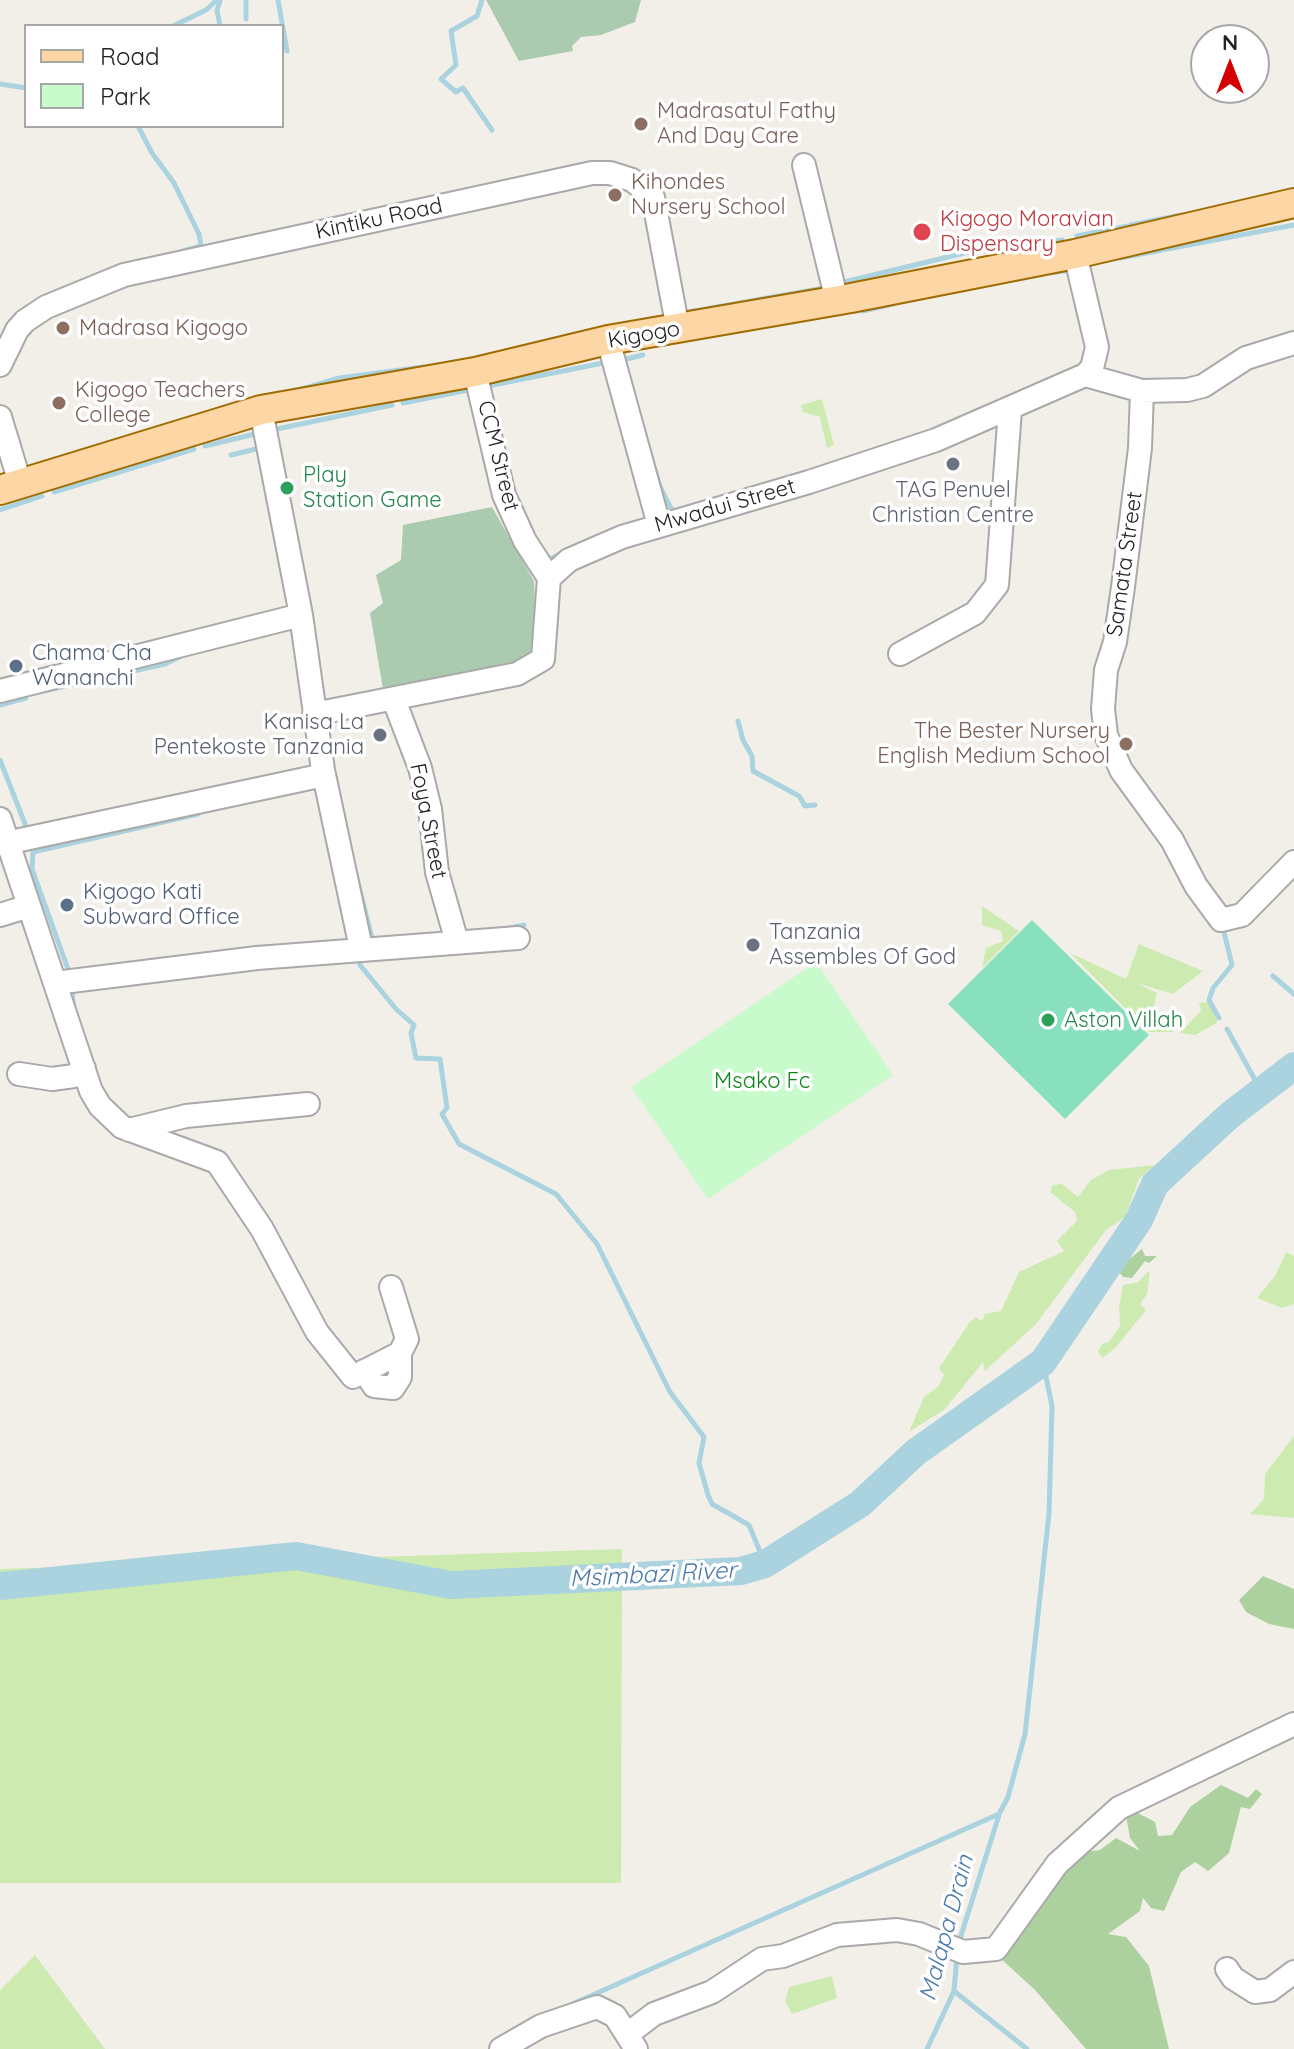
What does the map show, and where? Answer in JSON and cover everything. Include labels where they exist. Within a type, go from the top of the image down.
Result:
[{"type":"main road","name":"Kigogo","points":[[10,487],[261,410],[475,372],[608,340],[837,301],[1075,254],[1294,203]]},
{"type":"street","points":[[804,165],[837,301]]},
{"type":"street","name":"Kintiku Road","points":[[0,365],[17,330],[25,321],[46,307],[124,275],[592,173],[610,173],[632,180],[653,197],[678,329]]},
{"type":"street","points":[[1075,254],[1097,347],[1092,368],[1085,375],[1142,391],[1203,386],[1233,364],[1294,343]]},
{"type":"street","points":[[608,340],[659,525]]},
{"type":"street","name":"CCM Street","points":[[475,372],[504,495],[525,541],[549,578]]},
{"type":"street","name":"Mwadui Street","points":[[549,578],[569,560],[659,525],[809,482],[936,440],[1085,375]]},
{"type":"street","name":"Samata Street","points":[[1142,391],[1140,448],[1123,587],[1115,642],[1106,670],[1103,709],[1106,735],[1121,770],[1172,840],[1203,897],[1221,920],[1232,918],[1264,896],[1294,862]]},
{"type":"street","points":[[261,410],[301,615],[324,775],[361,948]]},
{"type":"street","points":[[900,654],[975,613],[997,585],[1010,410]]},
{"type":"street","points":[[0,417],[10,487]]},
{"type":"street","points":[[314,714],[517,674],[543,659],[549,578]]},
{"type":"street","points":[[0,691],[301,615]]},
{"type":"street","name":"Foya Street","points":[[394,700],[420,768],[437,872],[457,942]]},
{"type":"street","points":[[6,843],[324,775]]},
{"type":"street","points":[[0,819],[26,907],[100,1106],[129,1130],[217,1162],[262,1229],[325,1343],[353,1377],[400,1353],[408,1332],[391,1287]]},
{"type":"street","points":[[0,915],[26,907]]},
{"type":"street","points":[[55,983],[361,948],[518,938]]},
{"type":"street","points":[[19,1074],[52,1079],[74,1076],[84,1068]]},
{"type":"street","points":[[129,1130],[186,1116],[308,1104]]},
{"type":"street","points":[[501,2049],[541,2026],[597,2007],[615,2016],[632,2041],[654,2014],[712,1992],[762,1959],[783,1956],[837,1935],[897,1930],[919,1934],[963,1952],[996,1949],[1057,1864],[1119,1808],[1294,1724]]},
{"type":"street","points":[[1227,1969],[1233,1978],[1255,1992],[1270,1990],[1294,1972]]},
{"type":"green space","points":[[486,0],[641,0],[635,22],[601,35],[581,37],[572,46],[573,51],[519,61]]},
{"type":"green space","points":[[822,399],[834,445],[827,448],[820,417],[803,412],[801,405]]},
{"type":"green space","points":[[492,507],[534,581],[537,645],[528,662],[383,689],[370,613],[383,603],[376,575],[401,560],[403,525]]},
{"type":"green space","points":[[982,906],[1019,931],[982,968],[986,948],[1003,941],[1001,931],[982,925]]},
{"type":"green space","name":"Aston Villah","points":[[1032,920],[1149,1035],[1065,1119],[948,1004]]},
{"type":"green space","points":[[1139,944],[1203,971],[1173,994],[1136,983],[1157,993],[1153,1010],[1174,1032],[1149,1032],[1070,953],[1126,979]]},
{"type":"green space","name":"Msako Fc","points":[[816,962],[893,1075],[708,1199],[631,1087]]},
{"type":"green space","points":[[1208,1002],[1217,1016],[1217,1023],[1195,1035],[1180,1033],[1201,1011],[1199,1003]]},
{"type":"green space","points":[[1155,1165],[1139,1179],[1125,1217],[1106,1230],[1036,1324],[985,1371],[983,1362],[945,1409],[909,1432],[924,1397],[939,1386],[944,1375],[939,1368],[970,1322],[976,1317],[982,1321],[985,1314],[1001,1311],[1019,1272],[1064,1251],[1057,1241],[1077,1221],[1075,1212],[1050,1192],[1053,1185],[1062,1184],[1078,1197],[1091,1180],[1109,1170]]},
{"type":"green space","points":[[1142,1249],[1145,1256],[1157,1256],[1149,1263],[1145,1261],[1132,1278],[1123,1277],[1119,1272],[1124,1263]]},
{"type":"green space","points":[[1286,1252],[1294,1256],[1294,1304],[1282,1308],[1257,1298],[1275,1276]]},
{"type":"green space","points":[[1150,1270],[1147,1294],[1140,1304],[1146,1310],[1117,1346],[1103,1358],[1098,1352],[1102,1344],[1109,1342],[1120,1326],[1123,1285],[1138,1282]]},
{"type":"green space","points":[[1294,1436],[1294,1518],[1250,1514],[1264,1499],[1265,1474]]},
{"type":"green space","points":[[622,1549],[621,1883],[0,1883],[0,1569]]},
{"type":"green space","points":[[1263,1576],[1294,1589],[1294,1629],[1269,1624],[1246,1612],[1239,1600]]},
{"type":"green space","points":[[1221,1785],[1248,1798],[1256,1789],[1262,1794],[1250,1809],[1241,1807],[1229,1853],[1208,1871],[1195,1862],[1181,1872],[1164,1911],[1151,1908],[1143,1898],[1140,1911],[1108,1934],[1126,1937],[1149,1966],[1169,2049],[1086,2049],[1035,1990],[998,1956],[1021,1935],[1066,1854],[1100,1850],[1116,1838],[1140,1851],[1130,1838],[1125,1811],[1134,1811],[1155,1822],[1158,1836],[1172,1835],[1190,1807]]},
{"type":"green space","points":[[35,1955],[105,2049],[0,2049],[0,1990]]},
{"type":"green space","points":[[832,1976],[837,1998],[792,2014],[785,2001],[789,1987]]},
{"type":"waterway","points":[[177,24],[206,10],[217,0]]},
{"type":"waterway","points":[[246,0],[246,19]]},
{"type":"waterway","points":[[278,0],[282,24]]},
{"type":"waterway","points":[[482,0],[477,16],[451,31],[456,65],[441,79],[456,92],[463,88],[492,130]]},
{"type":"waterway","points":[[220,1],[217,10],[220,24]]},
{"type":"waterway","points":[[284,34],[287,51]]},
{"type":"waterway","points":[[0,84],[24,88]]},
{"type":"waterway","points":[[139,128],[152,153],[174,183],[199,234],[201,246],[183,251]]},
{"type":"waterway","points":[[1131,225],[1181,215]]},
{"type":"waterway","points":[[1120,258],[1294,225]]},
{"type":"waterway","points":[[1077,236],[1128,226]]},
{"type":"waterway","points":[[840,283],[973,251],[1010,249],[1062,240]]},
{"type":"waterway","points":[[1049,273],[1071,270]]},
{"type":"waterway","points":[[683,313],[824,288]]},
{"type":"waterway","points":[[863,311],[893,304]]},
{"type":"waterway","points":[[622,360],[643,355]]},
{"type":"waterway","points":[[483,387],[603,363]]},
{"type":"waterway","points":[[299,390],[339,378],[423,367]]},
{"type":"waterway","points":[[403,403],[473,389]]},
{"type":"waterway","points":[[277,429],[392,405]]},
{"type":"waterway","points":[[640,419],[660,487],[674,514]]},
{"type":"waterway","points":[[205,446],[259,433]]},
{"type":"waterway","points":[[231,455],[260,448]]},
{"type":"waterway","points":[[54,492],[194,449]]},
{"type":"waterway","points":[[0,510],[42,496]]},
{"type":"waterway","points":[[546,561],[574,547]]},
{"type":"waterway","points":[[21,696],[165,664],[181,656]]},
{"type":"waterway","points":[[0,705],[26,698]]},
{"type":"waterway","points":[[738,721],[743,740],[752,756],[753,771],[799,796],[805,806],[815,805]]},
{"type":"waterway","points":[[0,760],[27,829]]},
{"type":"waterway","points":[[69,972],[32,869],[33,852],[198,814]]},
{"type":"waterway","points":[[354,867],[373,942]]},
{"type":"waterway","points":[[505,929],[524,925]]},
{"type":"waterway","points":[[1219,1018],[1209,1000],[1213,988],[1232,965],[1223,928]]},
{"type":"waterway","points":[[359,957],[360,965],[396,1009],[414,1025],[411,1033],[416,1058],[440,1059],[447,1108],[442,1114],[459,1144],[556,1194],[597,1244],[670,1392],[704,1437],[699,1463],[712,1504],[749,1525],[765,1564]]},
{"type":"waterway","points":[[1273,976],[1294,994]]},
{"type":"waterway","points":[[74,1010],[72,992],[75,991]]},
{"type":"waterway","points":[[1227,1029],[1260,1089]]},
{"type":"waterway","name":"Msimbazi River","points":[[0,1586],[296,1556],[451,1585],[741,1571],[765,1564],[860,1504],[916,1452],[1043,1362],[1139,1220],[1155,1184],[1230,1115],[1294,1066]]},
{"type":"waterway","points":[[568,2006],[999,1814],[1008,1797],[1025,1734],[1049,1514],[1052,1406],[1043,1362]]},
{"type":"waterway","name":"Malapa Drain","points":[[959,1942],[999,1815]]},
{"type":"waterway","name":"Malapa Drain","points":[[927,2049],[954,1991],[957,1956]]},
{"type":"waterway","points":[[954,1991],[1027,2049]]},
{"type":"place","name":"Madrasatul Fathy And Day Care","points":[[641,124]]},
{"type":"place","name":"Kihondes Nursery School","points":[[615,195]]},
{"type":"place","name":"Kigogo Moravian Dispensary","points":[[922,232]]},
{"type":"place","name":"Madrasa Kigogo","points":[[63,328]]},
{"type":"place","name":"Kigogo Teachers College","points":[[59,403]]},
{"type":"place","name":"TAG Penuel Christian Centre","points":[[953,464]]},
{"type":"place","name":"Play Station Game","points":[[287,488]]},
{"type":"place","name":"Chama Cha Wananchi","points":[[16,666]]},
{"type":"place","name":"Kanisa La Pentekoste Tanzania","points":[[380,735]]},
{"type":"place","name":"The Bester Nursery English Medium School","points":[[1126,744]]},
{"type":"place","name":"Kigogo Kati Subward Office","points":[[67,905]]},
{"type":"place","name":"Tanzania Assembles Of God","points":[[753,945]]},
{"type":"place","name":"Aston Villah","points":[[1048,1020]]}]
